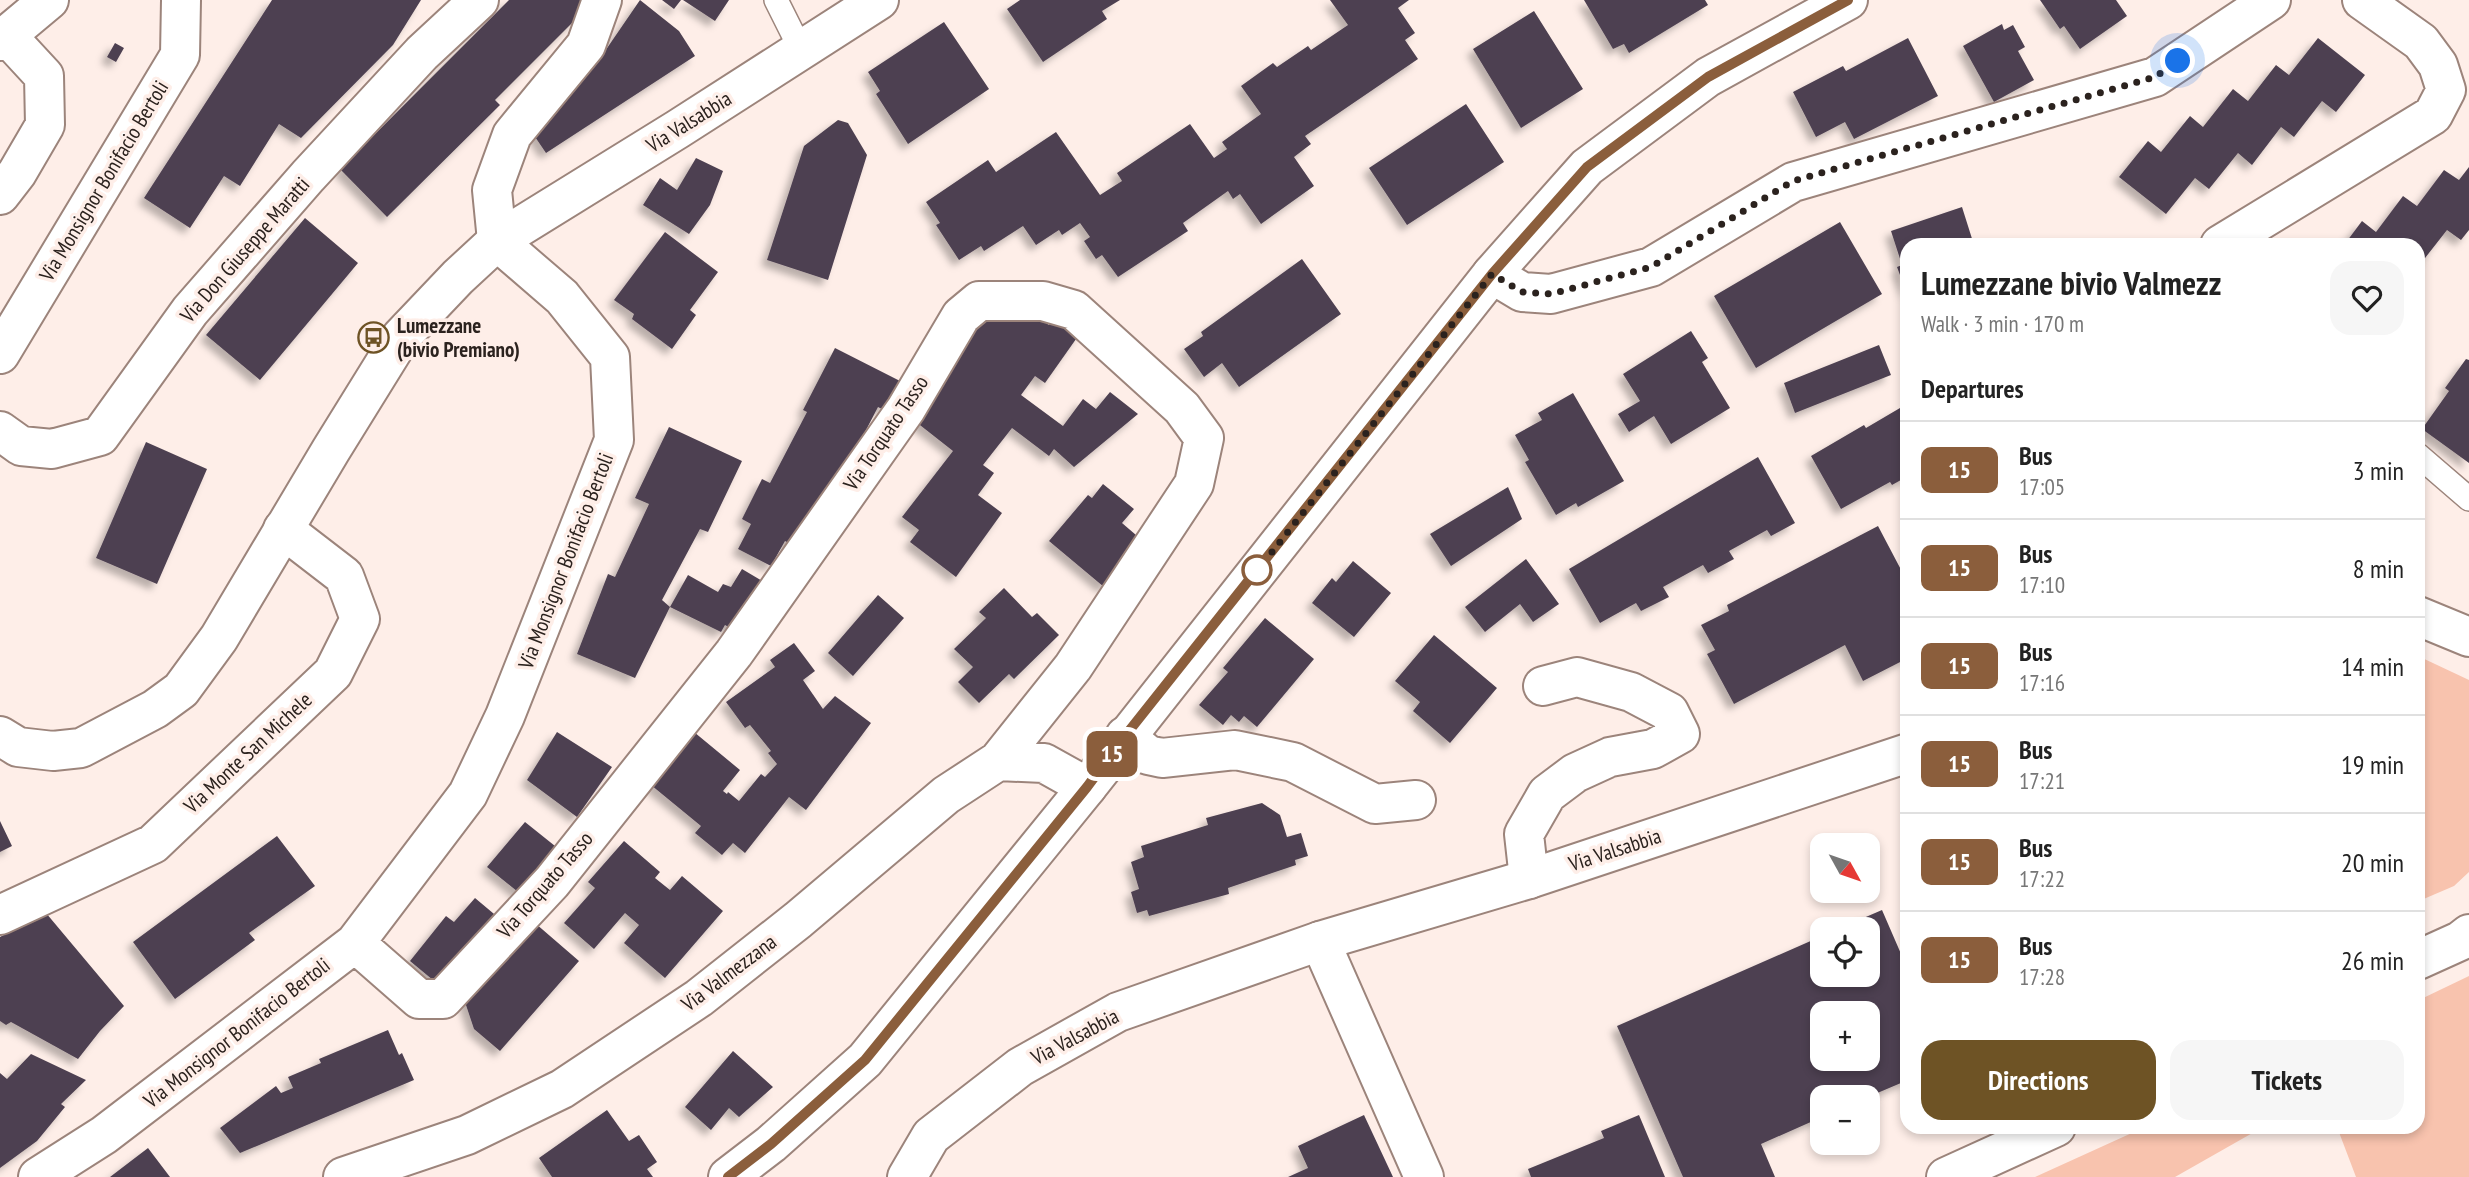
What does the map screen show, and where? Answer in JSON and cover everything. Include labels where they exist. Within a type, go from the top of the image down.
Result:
[{"type":"street","points":[[0,195],[17,173],[45,125],[44,76],[3,38],[49,0]]},
{"type":"street","name":"Via Monsignor Bonifacio Bertoli","points":[[0,354],[180,55],[181,0]]},
{"type":"street","name":"Via Don Giuseppe Maratti","points":[[0,431],[22,446],[52,449],[100,436],[199,300],[422,52],[479,0]]},
{"type":"street","points":[[0,736],[18,747],[53,751],[81,747],[155,709],[181,690],[219,638],[401,337],[458,277],[497,241],[492,190],[512,135],[586,45],[602,0]]},
{"type":"street","name":"Via Valsabbia","points":[[497,241],[880,0]]},
{"type":"street","points":[[728,1177],[771,1144],[865,1060],[1087,787],[1492,274],[1587,167],[1708,77],[1848,0]]},
{"type":"street","points":[[1492,274],[1522,292],[1551,294],[1651,267],[1793,181],[2155,77],[2272,0]]},
{"type":"street","points":[[2232,238],[2434,115],[2446,90],[2438,65],[2421,42],[2362,0]]},
{"type":"street","name":"Via Monsignor Bonifacio Bertoli","points":[[38,1177],[104,1135],[355,943],[468,794],[505,716],[614,440],[610,357],[562,297],[497,241]]},
{"type":"street","name":"Via Torquato Tasso","points":[[355,943],[419,999],[443,999],[552,882],[734,653],[906,409],[961,316],[979,300],[1042,302],[1074,310],[1182,408],[1204,438],[1194,484],[1073,667],[998,761]]},
{"type":"street","name":"Via Monte San Michele","points":[[0,915],[153,844],[333,673],[360,619],[344,576],[283,530]]},
{"type":"street","points":[[2425,617],[2469,636]]},
{"type":"street","points":[[1529,878],[1524,834],[1547,794],[1575,773],[1610,757],[1653,749],[1680,734],[1669,712],[1631,692],[1577,677],[1543,686]]},
{"type":"street","points":[[1125,736],[1148,755],[1161,758],[1235,750],[1293,762],[1374,804],[1416,800]]},
{"type":"street","name":"Via Valsabbia","points":[[907,1177],[931,1136],[1020,1067],[1118,1012],[1320,941],[1529,878],[1900,757]]},
{"type":"street","points":[[998,761],[1044,763],[1087,787]]},
{"type":"street","name":"Via Valmezzana","points":[[343,1177],[467,1135],[562,1089],[699,998],[798,920],[946,794],[998,761]]},
{"type":"street","points":[[2425,957],[2469,934]]},
{"type":"street","points":[[1320,941],[1424,1177]]},
{"type":"street","points":[[1947,1177],[2008,1137]]},
{"type":"lane","points":[[776,0],[801,50]]},
{"type":"lane","points":[[2425,461],[2469,499]]},
{"type":"shaded area","points":[[2425,659],[2469,680],[2469,872],[2454,886],[2425,898]]},
{"type":"shaded area","points":[[2469,976],[2469,1177],[2356,1177],[2340,1134],[2425,1134],[2425,997]]},
{"type":"shaded area","points":[[2130,1134],[2251,1134],[2175,1177],[2035,1177]]},
{"type":"building","points":[[272,0],[421,0],[393,45],[301,138],[279,124],[240,186],[224,176],[190,228],[144,198]]},
{"type":"building","points":[[509,0],[587,0],[591,4],[495,100],[500,105],[387,217],[340,169]]},
{"type":"building","points":[[640,0],[679,31],[695,56],[546,153],[529,128],[603,54]]},
{"type":"building","points":[[662,0],[681,0],[674,9]]},
{"type":"building","points":[[683,0],[729,0],[715,21]]},
{"type":"building","points":[[1020,0],[1120,0],[1102,11],[1107,19],[1043,62],[1007,9]]},
{"type":"building","points":[[1330,0],[1409,0],[1398,8],[1415,33],[1405,40],[1418,59],[1305,136],[1311,144],[1294,157],[1314,186],[1261,224],[1240,194],[1233,199],[1228,191],[1183,223],[1188,231],[1118,277],[1102,255],[1096,259],[1084,241],[1090,237],[1080,223],[1062,235],[1059,230],[1036,245],[1023,226],[984,251],[981,246],[959,260],[936,225],[940,223],[926,202],[988,160],[996,172],[1056,132],[1100,195],[1122,181],[1117,173],[1190,124],[1214,158],[1227,149],[1222,142],[1261,114],[1241,86],[1273,63],[1277,67],[1308,46],[1311,50],[1348,25]]},
{"type":"building","points":[[1584,0],[1705,0],[1708,5],[1629,53],[1624,44],[1613,49]]},
{"type":"building","points":[[2040,0],[2116,0],[2127,16],[2080,49],[2064,26],[2060,29]]},
{"type":"building","points":[[1534,11],[1583,89],[1521,128],[1473,49]]},
{"type":"building","points":[[944,22],[989,89],[908,144],[876,94],[880,91],[868,72]]},
{"type":"building","points":[[2002,24],[2004,30],[2013,25],[2025,47],[2018,51],[2034,80],[1994,102],[1963,46]]},
{"type":"building","points":[[1908,38],[1938,96],[1854,139],[1845,122],[1816,137],[1793,92],[1843,66],[1846,71]]},
{"type":"building","points":[[2318,38],[2365,75],[2336,112],[2322,101],[2294,137],[2281,127],[2252,165],[2238,153],[2209,189],[2195,178],[2166,214],[2119,177],[2148,141],[2161,152],[2190,116],[2203,127],[2233,89],[2248,101],[2276,65],[2289,75]]},
{"type":"building","points":[[115,43],[124,48],[116,62],[107,57]]},
{"type":"building","points":[[1466,104],[1504,162],[1407,225],[1369,168]]},
{"type":"building","points":[[838,120],[848,123],[867,155],[828,280],[767,260],[804,146]]},
{"type":"building","points":[[696,158],[723,171],[710,205],[689,234],[643,205],[660,178],[677,190]]},
{"type":"building","points":[[2469,167],[2469,230],[2461,240],[2447,230],[2425,258],[2425,238],[2349,238],[2362,221],[2376,232],[2403,196],[2417,206],[2444,170],[2459,180]]},
{"type":"building","points":[[1962,207],[1972,238],[1900,238],[1900,259],[1891,231]]},
{"type":"building","points":[[305,218],[358,263],[260,380],[206,335]]},
{"type":"building","points":[[1840,222],[1882,294],[1756,368],[1714,296]]},
{"type":"building","points":[[665,232],[718,272],[690,310],[696,315],[672,349],[632,319],[634,314],[614,300]]},
{"type":"building","points":[[1302,259],[1341,314],[1239,387],[1222,363],[1204,377],[1184,349],[1203,336],[1201,332]]},
{"type":"building","points":[[987,311],[1005,322],[1011,313],[1030,311],[1049,325],[1056,314],[1081,332],[1045,383],[1035,376],[1021,395],[1063,426],[1083,399],[1096,409],[1110,392],[1138,414],[1074,467],[1054,449],[1049,456],[1012,428],[983,465],[994,473],[978,495],[1002,513],[956,577],[910,542],[919,530],[902,517],[953,451],[911,418]]},
{"type":"building","points":[[1691,331],[1708,358],[1702,362],[1730,408],[1671,444],[1654,416],[1629,432],[1618,414],[1640,401],[1623,374]]},
{"type":"building","points":[[1879,345],[1891,375],[1795,413],[1784,383]]},
{"type":"building","points":[[835,348],[900,381],[884,410],[878,407],[865,432],[870,434],[798,548],[785,541],[771,566],[738,549],[751,524],[742,519],[762,479],[770,483],[807,412],[803,410]]},
{"type":"building","points":[[2466,359],[2469,360],[2469,463],[2425,431],[2425,425],[2449,391],[2445,388]]},
{"type":"building","points":[[1573,393],[1624,481],[1578,507],[1576,503],[1556,515],[1525,462],[1529,460],[1515,435],[1542,420],[1538,413]]},
{"type":"building","points":[[1900,408],[1900,480],[1892,485],[1890,482],[1841,509],[1811,456],[1864,425],[1866,428]]},
{"type":"building","points":[[669,427],[742,461],[708,532],[700,529],[662,600],[670,607],[635,678],[577,654],[608,574],[615,577],[649,504],[635,498]]},
{"type":"building","points":[[146,442],[207,469],[157,584],[96,558]]},
{"type":"building","points":[[1758,457],[1795,523],[1771,536],[1767,530],[1729,551],[1734,559],[1708,573],[1703,565],[1663,587],[1669,597],[1641,611],[1636,603],[1600,623],[1569,569]]},
{"type":"building","points":[[1103,484],[1134,509],[1122,523],[1143,541],[1104,587],[1049,541],[1088,495],[1092,498]]},
{"type":"building","points":[[1508,487],[1522,519],[1451,566],[1430,534]]},
{"type":"building","points":[[1878,526],[1900,568],[1900,662],[1863,681],[1845,645],[1734,704],[1707,654],[1715,650],[1701,625],[1729,611],[1727,605]]},
{"type":"building","points":[[1526,559],[1559,604],[1533,622],[1520,604],[1485,632],[1465,607]]},
{"type":"building","points":[[1353,561],[1391,593],[1354,637],[1312,603],[1332,578],[1336,582]]},
{"type":"building","points":[[742,569],[769,585],[741,634],[725,625],[721,632],[670,607],[688,575],[718,592],[723,584],[731,587]]},
{"type":"building","points":[[1004,588],[1032,617],[1037,613],[1059,635],[1014,679],[1009,674],[979,703],[958,682],[973,667],[954,649],[986,618],[979,612]]},
{"type":"building","points":[[878,595],[904,618],[853,676],[828,653]]},
{"type":"building","points":[[1265,618],[1314,659],[1257,727],[1244,716],[1239,722],[1231,715],[1223,725],[1199,705],[1228,672],[1223,668]]},
{"type":"building","points":[[1434,635],[1497,688],[1450,743],[1413,711],[1420,702],[1395,681]]},
{"type":"building","points":[[794,643],[815,671],[803,680],[823,709],[835,696],[871,723],[806,810],[789,797],[745,853],[733,843],[722,855],[695,833],[701,826],[651,785],[694,732],[740,770],[723,791],[727,794],[728,792],[739,801],[761,774],[765,777],[777,764],[768,753],[771,751],[750,725],[745,728],[726,702],[775,667],[770,660]]},
{"type":"building","points":[[557,732],[612,767],[577,817],[527,780]]},
{"type":"building","points":[[1262,803],[1280,815],[1287,837],[1301,833],[1308,856],[1295,860],[1296,865],[1228,888],[1229,894],[1149,916],[1147,910],[1137,913],[1131,892],[1139,889],[1131,862],[1144,857],[1141,846],[1208,825],[1206,818]]},
{"type":"building","points":[[0,821],[12,846],[0,852]]},
{"type":"building","points":[[525,822],[560,850],[523,896],[487,867]]},
{"type":"building","points":[[277,836],[315,886],[249,933],[255,940],[175,999],[133,942]]},
{"type":"building","points":[[624,841],[660,872],[655,878],[670,890],[682,876],[723,911],[665,978],[624,943],[639,925],[625,913],[594,949],[564,923],[595,888],[588,882]]},
{"type":"building","points":[[475,898],[506,924],[439,985],[410,961],[446,916],[454,922]]},
{"type":"building","points":[[1882,910],[1900,952],[1900,1083],[1880,1092],[1880,1085],[1810,1085],[1810,1122],[1761,1144],[1775,1177],[1683,1177],[1617,1026],[1810,941],[1810,987],[1880,987],[1880,917],[1866,917]]},
{"type":"building","points":[[46,913],[124,1006],[78,1059],[11,1022],[6,1025],[0,1021],[0,937]]},
{"type":"building","points":[[528,917],[579,961],[500,1051],[474,1029],[462,993]]},
{"type":"building","points":[[388,1030],[414,1080],[240,1153],[220,1128],[276,1086],[281,1093],[293,1088],[288,1077],[321,1063],[319,1059]]},
{"type":"building","points":[[733,1051],[773,1087],[739,1117],[729,1108],[711,1130],[685,1107]]},
{"type":"building","points":[[31,1054],[86,1080],[61,1104],[65,1107],[37,1141],[0,1168],[0,1073],[7,1079]]},
{"type":"building","points":[[607,1110],[629,1141],[639,1135],[657,1162],[647,1169],[653,1177],[552,1177],[539,1158]]},
{"type":"building","points":[[1364,1115],[1393,1177],[1288,1177],[1308,1168],[1298,1146]]},
{"type":"building","points":[[1639,1115],[1665,1177],[1531,1177],[1528,1169],[1604,1138],[1601,1131]]},
{"type":"building","points":[[148,1148],[170,1177],[110,1177]]},
{"type":"bus line","name":"15","points":[[728,1177],[771,1144],[865,1060],[1087,787],[1492,274],[1587,167],[1708,77],[1848,0]]},
{"type":"place","name":"Lumezzane (bivio Premiano)","points":[[374,338]]},
{"type":"route","points":[[1257,570],[1253,576],[1492,274],[1522,292],[1551,294],[1651,267],[1793,181],[2155,77],[2178,61]]}]
